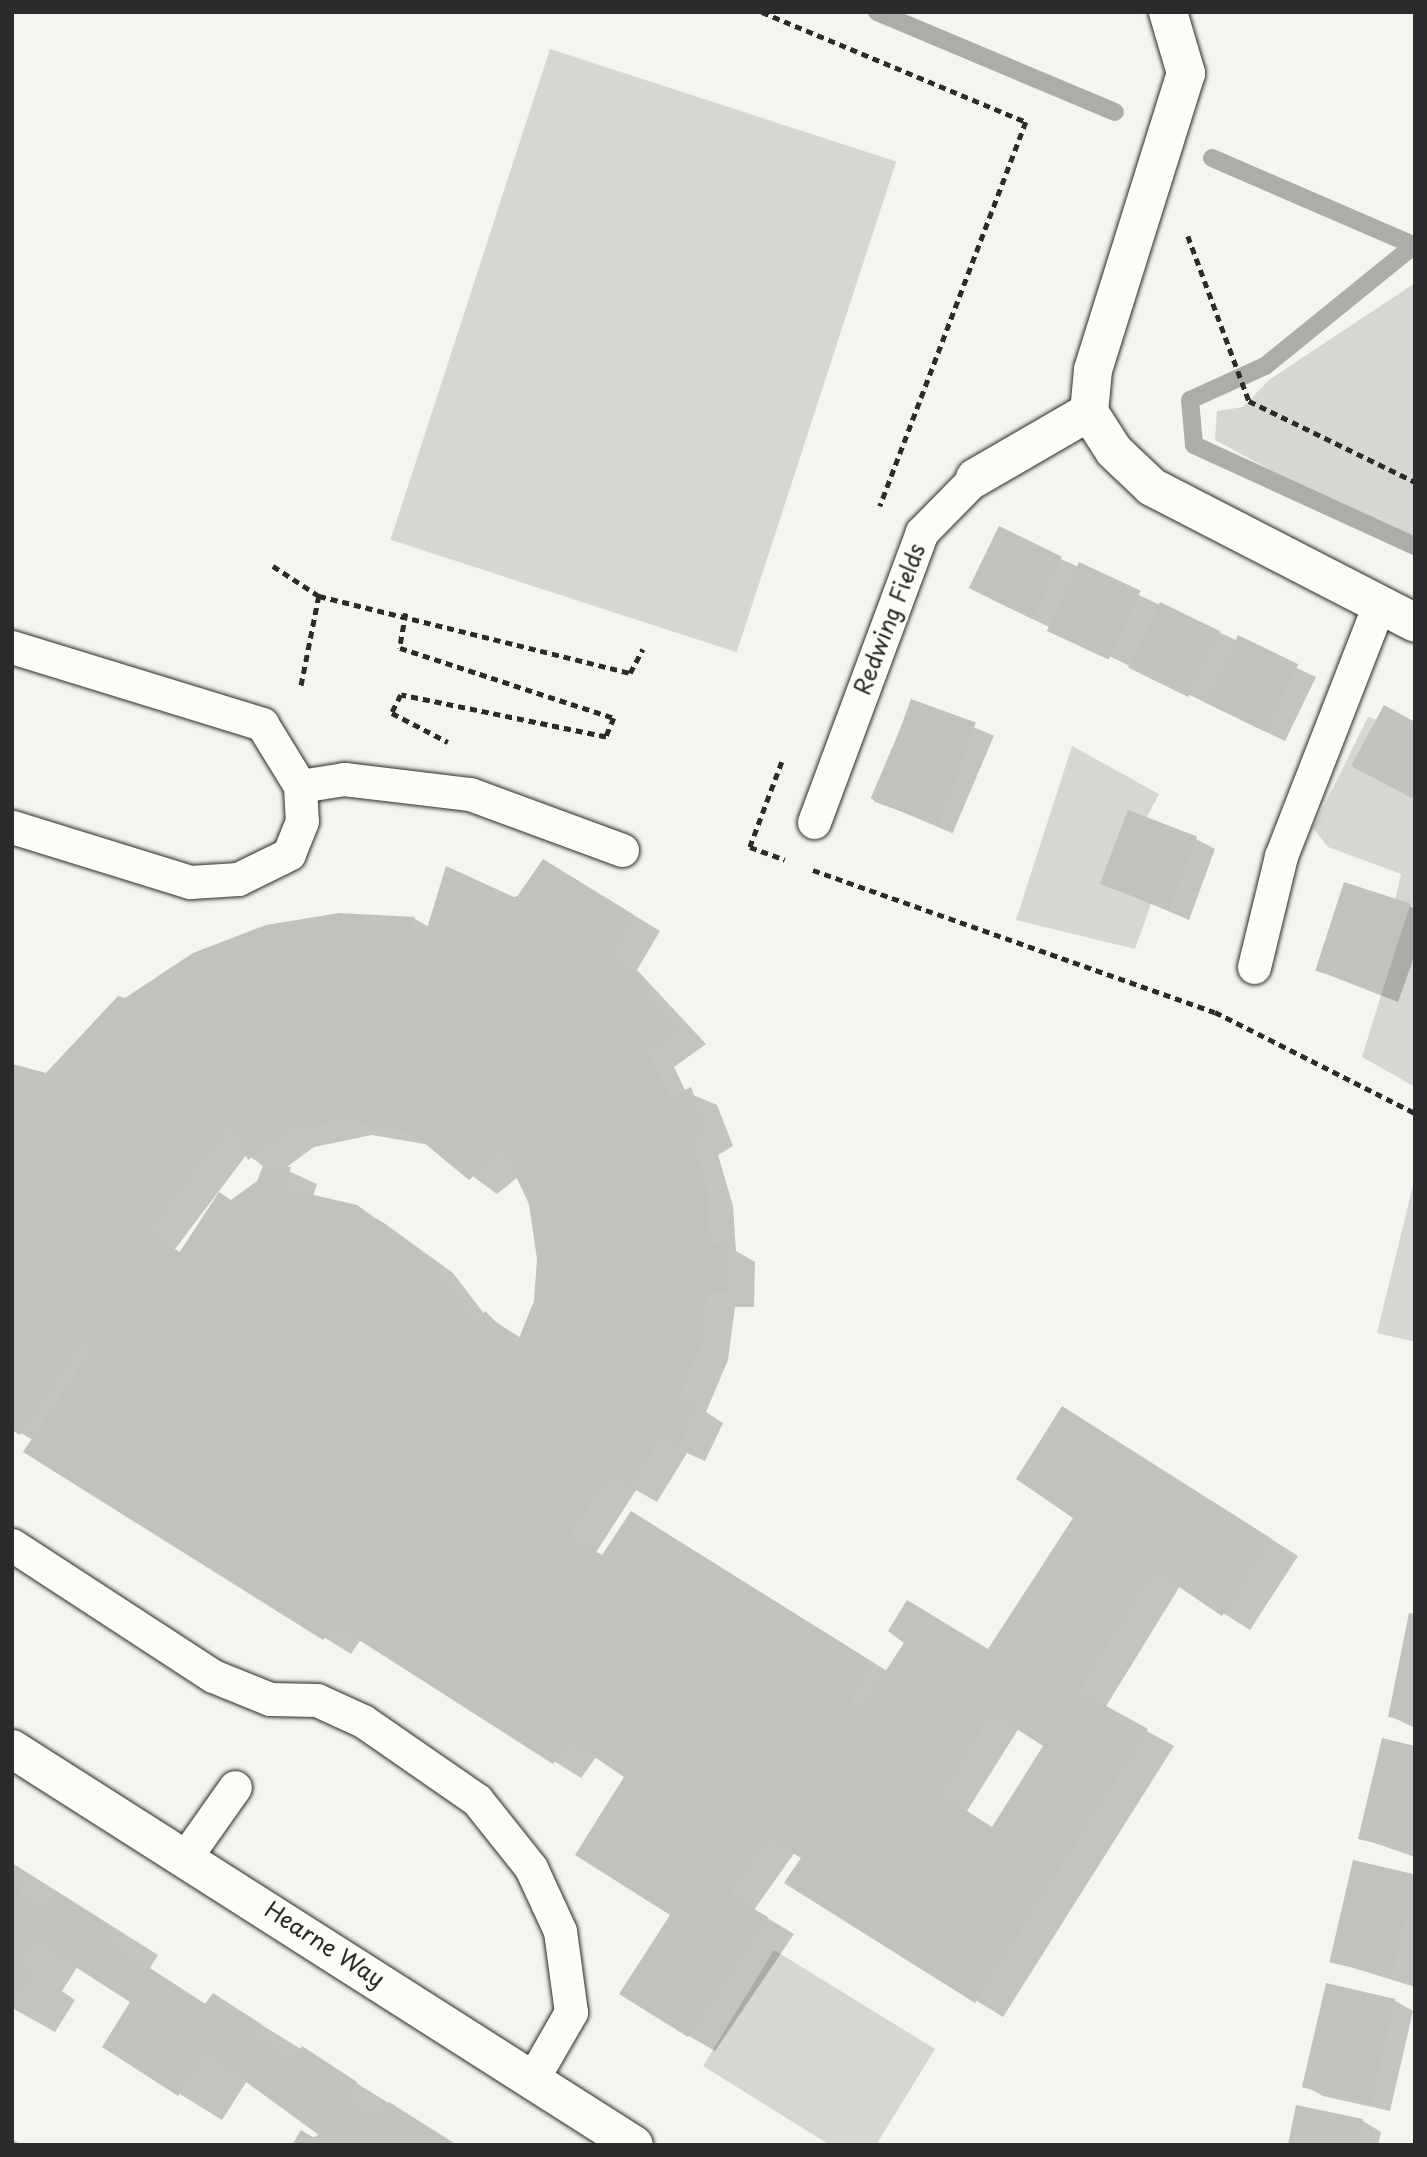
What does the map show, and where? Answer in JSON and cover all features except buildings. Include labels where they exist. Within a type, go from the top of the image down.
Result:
[{"type":"street","points":[[1168,12],[1186,73],[1093,370],[1088,412],[1114,451],[1152,487],[1415,622]]},
{"type":"street","name":"Redwing Fields","points":[[975,478],[1088,412]]},
{"type":"street","name":"Hearne Way","points":[[12,1749],[187,1855],[634,2145]]},
{"type":"lane","name":"Redwing Fields","points":[[814,822],[922,532],[975,478]]},
{"type":"lane","points":[[1254,967],[1281,856],[1379,605]]},
{"type":"lane","points":[[12,647],[262,724],[300,786],[302,821],[289,854],[239,879],[190,882],[12,827]]},
{"type":"lane","points":[[300,786],[344,779],[470,794],[622,850]]},
{"type":"lane","points":[[12,1545],[213,1676],[271,1699],[317,1700],[363,1721],[477,1800],[531,1868],[560,1931],[571,2012],[534,2078]]},
{"type":"lane","points":[[187,1855],[235,1787]]},
{"type":"path","points":[[762,12],[1026,122],[878,511]]},
{"type":"path","points":[[1152,188],[1188,237],[1228,356],[1249,401],[1415,482]]},
{"type":"path","points":[[273,566],[319,596],[406,613],[630,674],[643,649]]},
{"type":"path","points":[[301,687],[319,596]]},
{"type":"path","points":[[406,613],[400,648],[614,718],[606,737],[401,695],[392,713],[478,757],[470,794]]},
{"type":"path","points":[[785,757],[750,847],[789,861]]},
{"type":"path","points":[[802,866],[1214,1012],[1415,1113]]},
{"type":"shaded area","points":[[550,49],[896,161],[737,652],[391,540]]},
{"type":"shaded area","points":[[1415,283],[1415,548],[1215,440],[1217,411],[1243,407],[1269,380]]},
{"type":"shaded area","points":[[1368,717],[1377,720],[1352,766],[1415,800],[1415,1087],[1362,1057],[1409,905],[1395,900],[1401,874],[1328,847],[1313,828]]},
{"type":"shaded area","points":[[1072,746],[1159,794],[1147,817],[1151,904],[1135,949],[1016,920]]},
{"type":"shaded area","points":[[1415,1177],[1415,1342],[1377,1333]]},
{"type":"shaded area","points":[[774,1950],[935,2049],[876,2145],[830,2145],[703,2066]]},
{"type":"waterway","points":[[877,12],[1115,112]]},
{"type":"waterway","points":[[1212,158],[1415,246]]},
{"type":"waterway","points":[[1412,247],[1265,366],[1190,400],[1194,445],[1415,546]]}]
